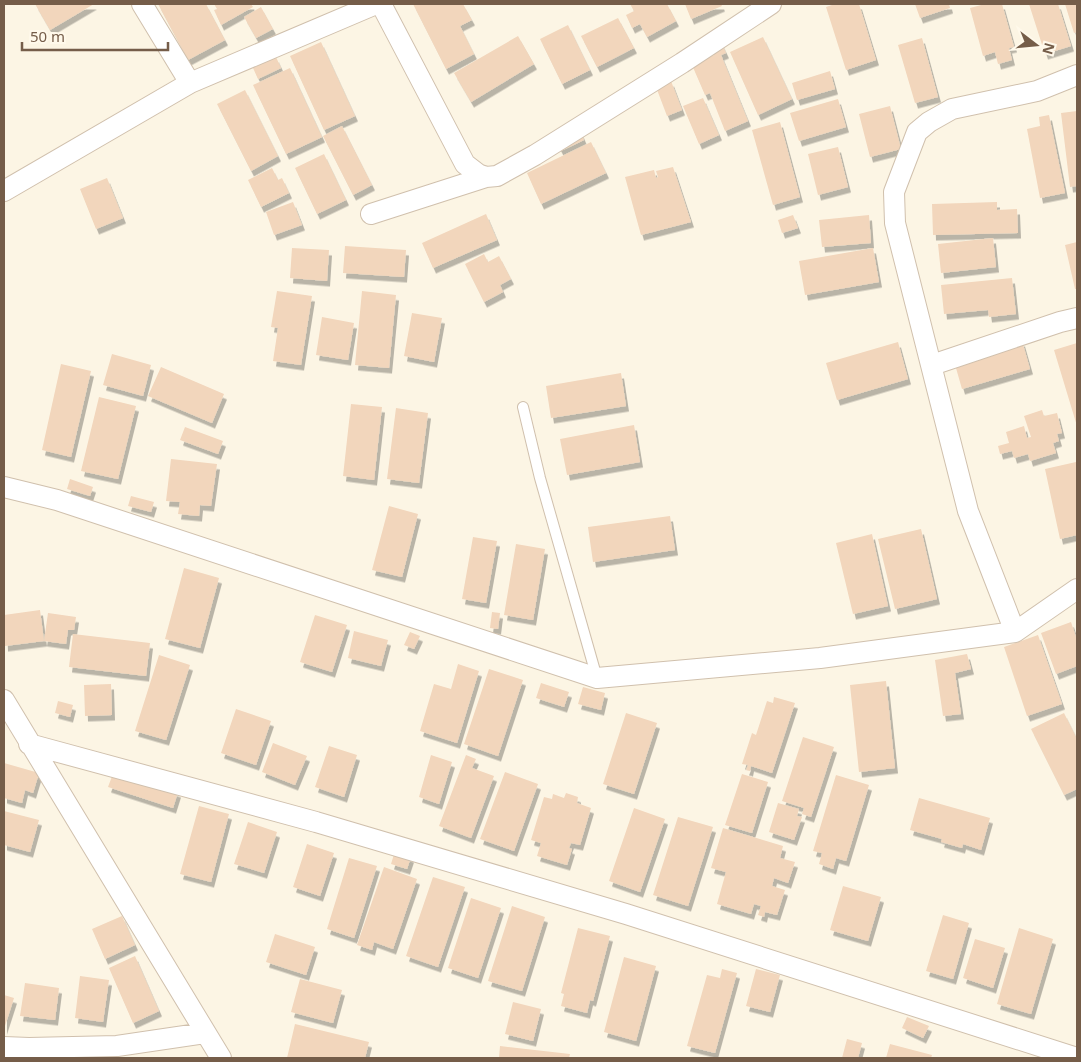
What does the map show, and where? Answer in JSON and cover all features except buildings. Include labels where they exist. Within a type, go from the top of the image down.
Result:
[{"type":"street","points":[[142,4],[190,83]]},
{"type":"street","points":[[4,191],[190,83],[376,4]]},
{"type":"street","points":[[381,4],[465,164],[478,174],[486,177]]},
{"type":"street","points":[[371,214],[486,177],[497,176],[535,155],[682,63],[771,4]]},
{"type":"street","points":[[1015,632],[968,511],[895,223],[894,192],[917,132],[929,122],[952,110],[1037,90],[1077,75]]},
{"type":"street","points":[[932,365],[1077,318]]},
{"type":"street","points":[[4,486],[57,500],[597,678],[820,658],[1015,632],[1077,589]]},
{"type":"street","points":[[4,700],[221,1058]]},
{"type":"street","points":[[29,744],[316,822],[598,906],[1077,1058]]},
{"type":"street","points":[[4,1047],[117,1046],[205,1033]]},
{"type":"lane","points":[[523,407],[540,478],[597,678]]}]
